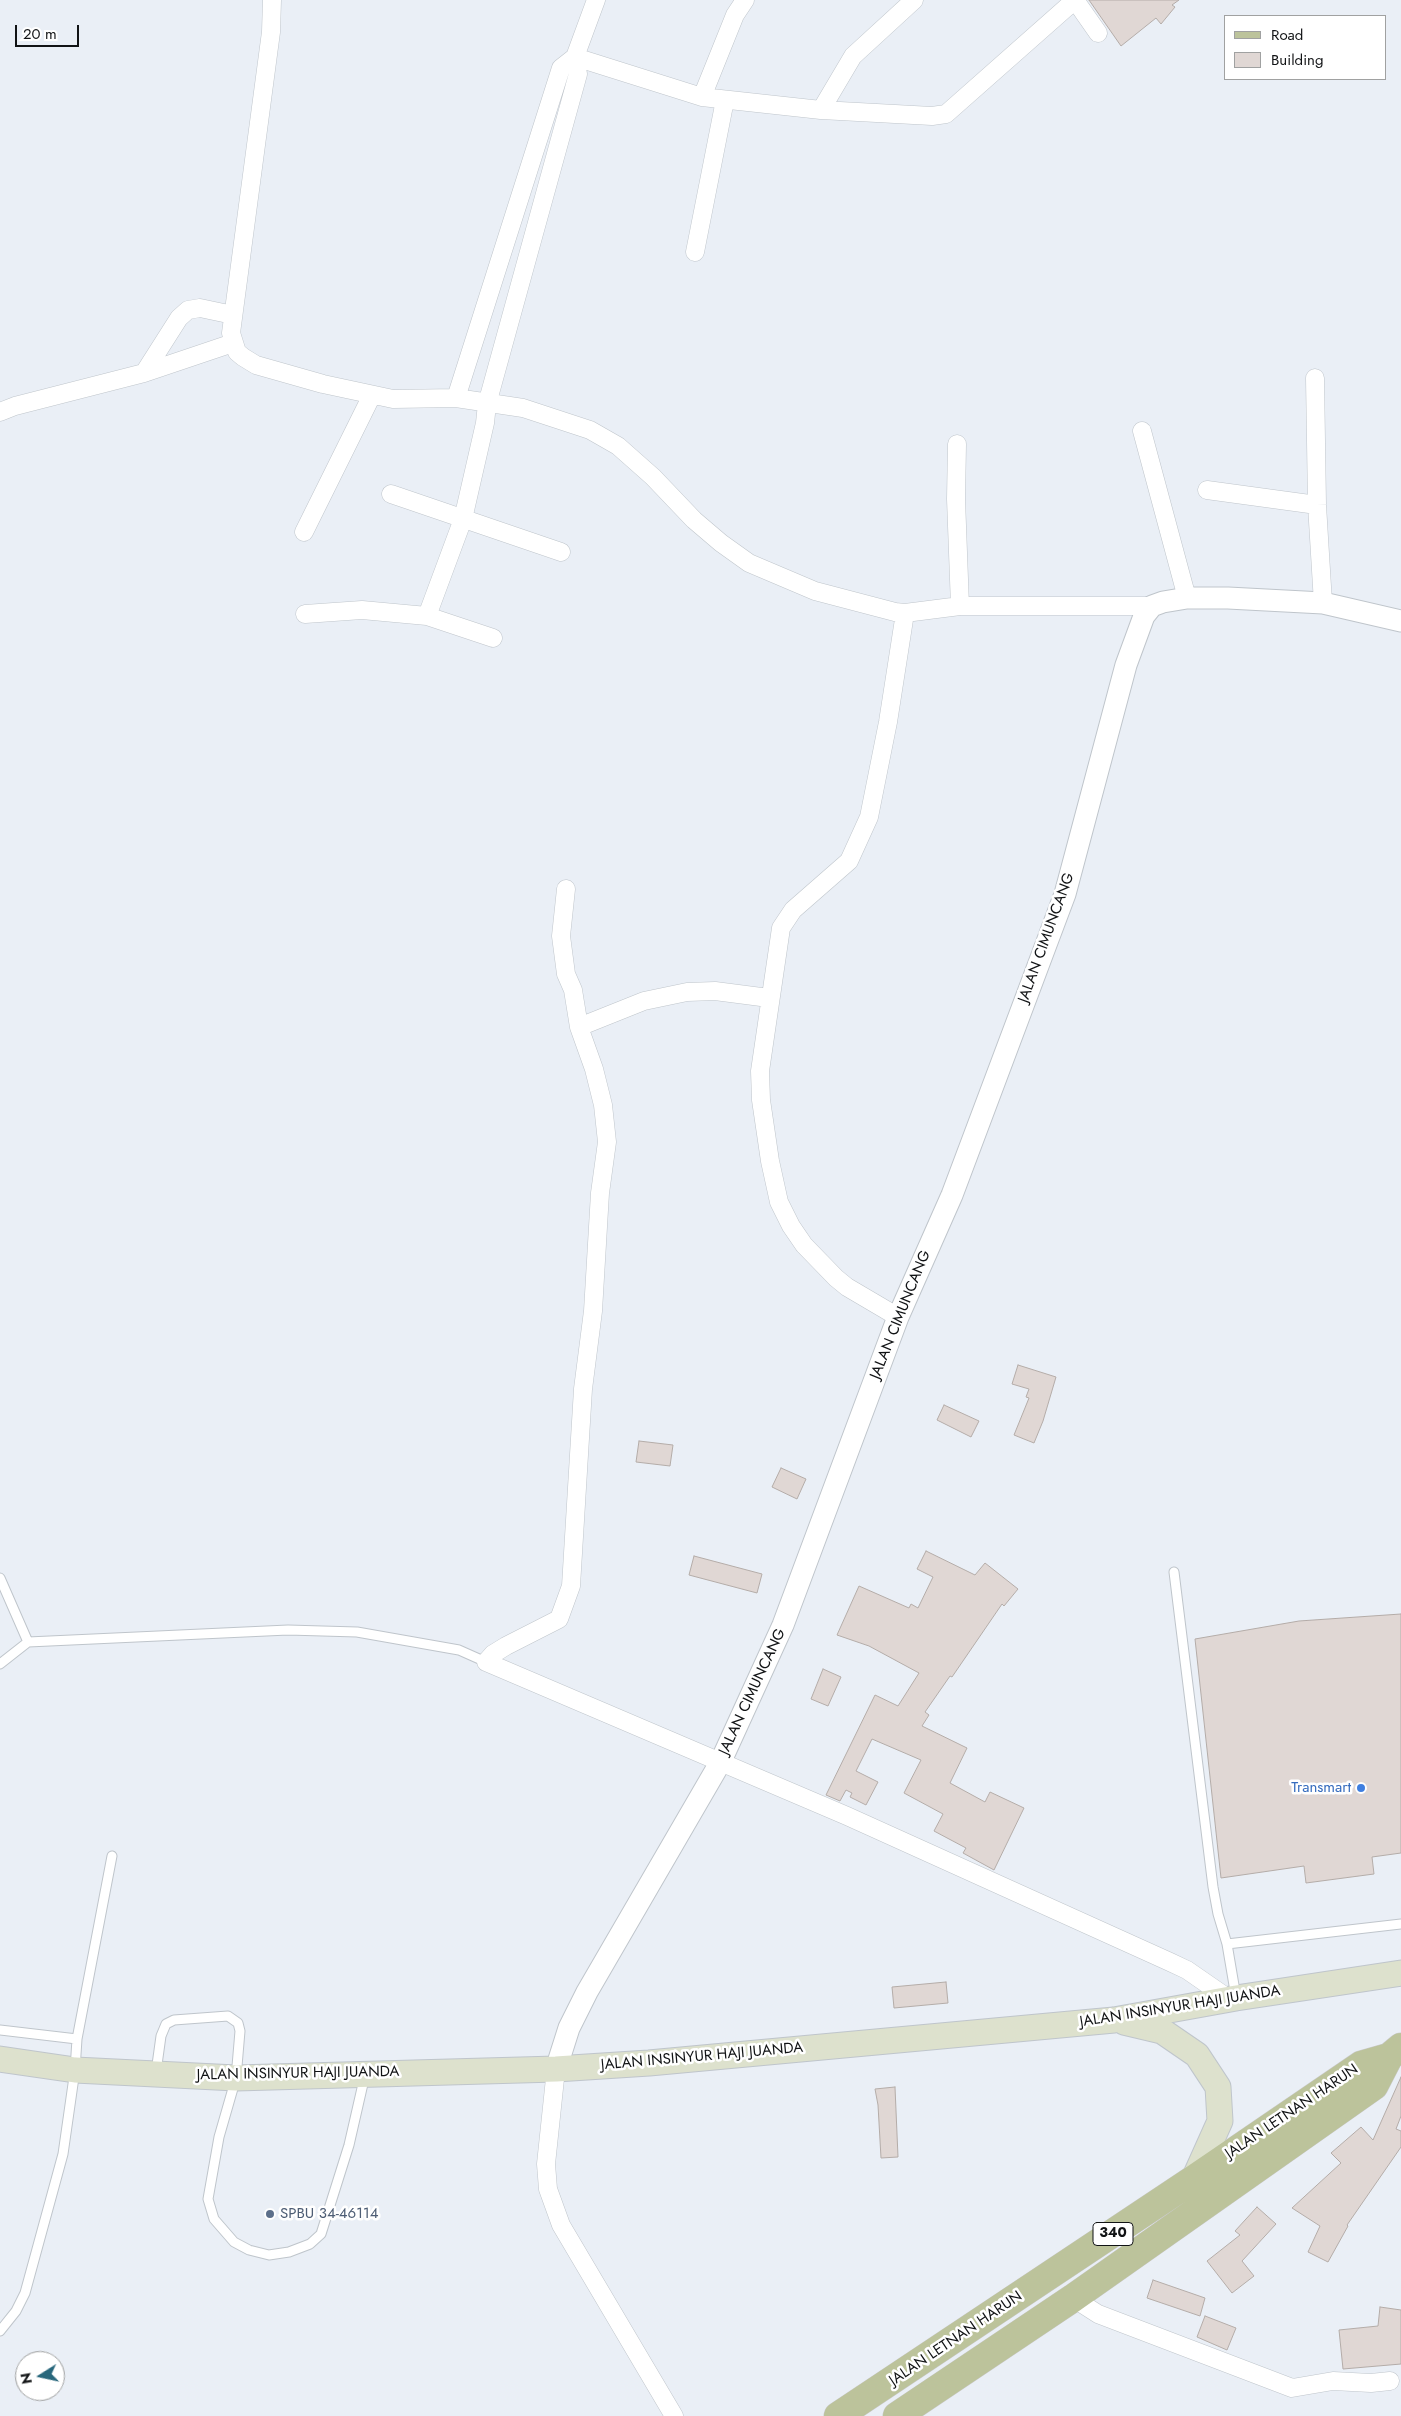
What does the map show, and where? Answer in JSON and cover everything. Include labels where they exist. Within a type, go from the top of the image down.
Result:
[{"type":"main road","name":"JALAN INSINYUR HAJI JUANDA","points":[[0,2059],[75,2070],[236,2078],[366,2072],[556,2069],[648,2063],[1114,2020],[1232,1998],[1401,1973]]},
{"type":"main road","points":[[1114,2020],[1162,2031],[1196,2055],[1218,2087],[1220,2121],[1194,2179]]},
{"type":"main road","name":"JALAN LETNAN HARUN","points":[[838,2416],[1194,2179],[1360,2065],[1395,2052]]},
{"type":"main road","name":"JALAN LETNAN HARUN","points":[[910,2411],[1374,2086],[1395,2052]]},
{"type":"main road","points":[[896,2379],[910,2411]]},
{"type":"street","points":[[272,0],[272,32],[231,333],[237,352],[256,365],[323,384],[372,394],[411,400],[456,398],[523,408],[590,430],[618,446],[653,477],[694,520],[749,563],[816,591],[895,612],[905,613],[960,606],[1152,606],[1187,598],[1228,598],[1323,603],[1401,621]]},
{"type":"street","points":[[456,398],[561,68],[574,57],[596,0]]},
{"type":"street","points":[[702,98],[735,16],[745,0]]},
{"type":"street","points":[[821,110],[854,56],[914,0]]},
{"type":"street","points":[[574,57],[702,98],[821,110],[932,116],[946,114],[1075,0],[1098,33]]},
{"type":"street","points":[[428,616],[463,518],[485,422],[487,404],[578,74],[574,57]]},
{"type":"street","points":[[695,252],[724,100]]},
{"type":"street","points":[[527,173],[548,180]]},
{"type":"street","points":[[499,263],[523,271]]},
{"type":"street","points":[[144,373],[180,318],[188,310],[200,308],[233,315]]},
{"type":"street","points":[[0,412],[15,406],[144,373],[233,343]]},
{"type":"street","points":[[1315,378],[1317,505],[1323,603]]},
{"type":"street","points":[[304,532],[372,394]]},
{"type":"street","points":[[1142,431],[1187,598]]},
{"type":"street","points":[[957,444],[956,508],[960,606]]},
{"type":"street","points":[[1207,490],[1317,505]]},
{"type":"street","points":[[391,494],[561,552]]},
{"type":"street","name":"JALAN CIMUNCANG","points":[[556,2069],[569,2028],[586,1992],[720,1763],[783,1626],[898,1317],[952,1195],[1065,894],[1126,665],[1141,623],[1152,606]]},
{"type":"street","points":[[305,614],[362,610],[428,616],[493,638]]},
{"type":"street","points":[[898,1317],[847,1287],[822,1265],[791,1226],[779,1202],[761,1100],[760,1070],[780,928],[785,919],[849,861],[869,817],[888,722],[905,613]]},
{"type":"street","points":[[566,889],[561,936],[566,974],[573,990],[579,1027],[594,1069],[603,1105],[607,1142],[600,1193],[593,1311],[583,1389],[571,1586],[560,1619],[506,1646],[493,1654],[486,1662],[847,1816],[1187,1970],[1232,1998]]},
{"type":"street","points":[[579,1027],[644,1001],[688,992],[714,991],[769,998]]},
{"type":"street","points":[[556,2069],[546,2164],[548,2188],[561,2225],[674,2416]]},
{"type":"street","points":[[1073,2298],[1098,2314],[1124,2325],[1292,2388],[1332,2381],[1370,2383],[1390,2381]]},
{"type":"lane","points":[[1174,1572],[1213,1887],[1226,1944],[1232,1998]]},
{"type":"lane","points":[[0,1578],[28,1642]]},
{"type":"lane","points":[[0,1664],[28,1642],[288,1630],[356,1632],[459,1650],[486,1662]]},
{"type":"lane","points":[[0,2331],[16,2311],[25,2293],[63,2154],[75,2070],[77,2039],[112,1856]]},
{"type":"lane","points":[[1226,1944],[1401,1924]]},
{"type":"lane","points":[[156,2074],[161,2036],[166,2024],[174,2020],[228,2016],[238,2023],[240,2031],[236,2078],[219,2138],[208,2199],[214,2219],[234,2242],[249,2250],[269,2255],[289,2252],[303,2247],[322,2234],[348,2145],[366,2072]]},
{"type":"lane","points":[[0,2030],[77,2039]]},
{"type":"building","points":[[1089,0],[1179,0],[1172,5],[1175,7],[1161,24],[1156,18],[1121,46]]},
{"type":"building","points":[[1018,1365],[1056,1377],[1043,1421],[1034,1443],[1014,1435],[1029,1398],[1026,1397],[1029,1389],[1012,1384]]},
{"type":"building","points":[[944,1405],[979,1421],[971,1437],[937,1420]]},
{"type":"building","points":[[639,1441],[673,1445],[670,1466],[636,1462]]},
{"type":"building","points":[[781,1468],[806,1479],[797,1499],[772,1487]]},
{"type":"building","points":[[926,1551],[975,1575],[985,1563],[1018,1589],[1004,1606],[1002,1604],[952,1677],[950,1676],[925,1712],[929,1715],[922,1726],[967,1748],[950,1783],[985,1802],[990,1792],[1024,1808],[994,1870],[963,1853],[966,1848],[934,1831],[943,1814],[904,1793],[921,1760],[872,1739],[856,1771],[878,1782],[866,1805],[850,1797],[852,1793],[846,1790],[840,1801],[826,1795],[875,1695],[898,1706],[919,1673],[869,1646],[837,1635],[859,1586],[909,1608],[911,1604],[918,1608],[933,1577],[917,1569]]},
{"type":"building","points":[[694,1556],[762,1574],[757,1593],[689,1575]]},
{"type":"building","points":[[1401,1614],[1401,1853],[1372,1857],[1374,1874],[1306,1883],[1304,1866],[1221,1878],[1195,1639],[1299,1621]]},
{"type":"building","points":[[823,1669],[841,1677],[828,1706],[811,1699]]},
{"type":"building","points":[[946,1982],[948,2003],[894,2008],[892,1987]]},
{"type":"building","points":[[1401,2077],[1401,2116],[1396,2129],[1401,2131],[1401,2147],[1347,2225],[1328,2262],[1308,2252],[1320,2226],[1292,2208],[1341,2163],[1331,2153],[1361,2127],[1373,2140]]},
{"type":"building","points":[[895,2087],[898,2157],[881,2158],[878,2105],[875,2089]]},
{"type":"building","points":[[1257,2207],[1276,2224],[1242,2261],[1254,2276],[1232,2293],[1207,2261],[1240,2235],[1235,2231]]},
{"type":"building","points":[[1153,2280],[1205,2298],[1200,2316],[1147,2298]]},
{"type":"building","points":[[1380,2307],[1401,2310],[1401,2364],[1343,2369],[1339,2330],[1378,2326]]},
{"type":"building","points":[[1205,2316],[1236,2328],[1227,2350],[1197,2337]]},
{"type":"place","name":"Transmart","points":[[1361,1788]]},
{"type":"place","name":"SPBU 34-46114","points":[[270,2214]]}]
